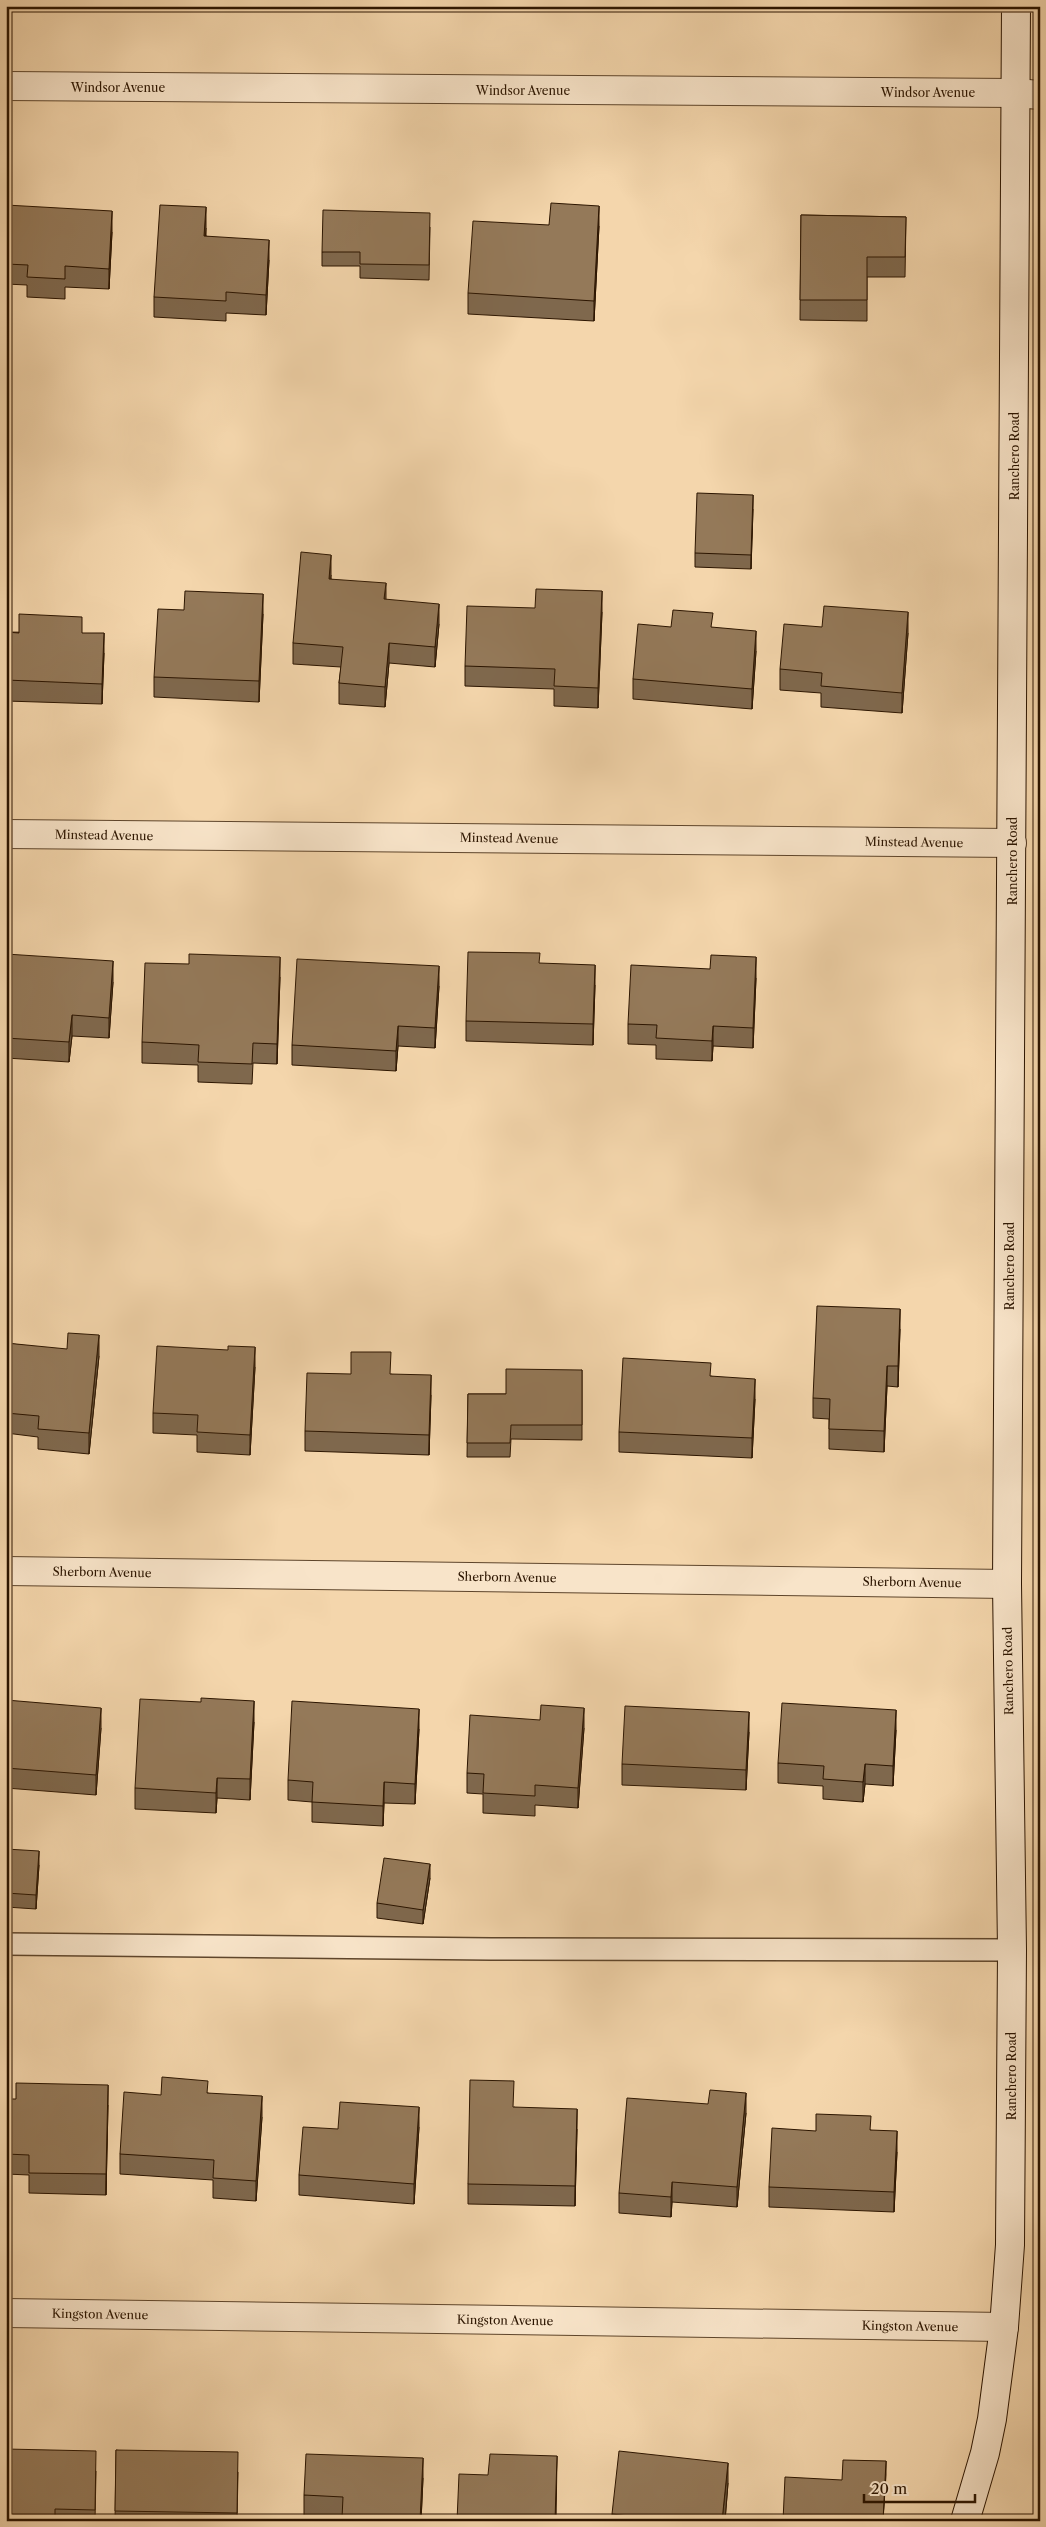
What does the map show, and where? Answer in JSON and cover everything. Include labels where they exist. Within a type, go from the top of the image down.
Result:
[{"type":"street","name":"Ranchero Road","points":[[965,2521],[985,2453],[992,2419],[1004,2328],[1010,2245],[1012,1950],[1007,1584],[1012,843],[1027,94],[1016,6]]},
{"type":"street","name":"Windsor Avenue","points":[[6,86],[1027,94]]},
{"type":"street","name":"Minstead Avenue","points":[[6,834],[1012,843]]},
{"type":"street","name":"Sherborn Avenue","points":[[6,1570],[1007,1584]]},
{"type":"street","name":"Kingston Avenue","points":[[6,2313],[1004,2328]]},
{"type":"lane","points":[[6,1944],[501,1949],[1012,1950]]},
{"type":"building","points":[[551,203],[599,206],[594,301],[468,293],[473,221],[549,225]]},
{"type":"building","points":[[6,205],[112,211],[109,269],[65,266],[65,279],[27,277],[28,265],[6,264]]},
{"type":"building","points":[[160,205],[206,207],[204,236],[269,240],[266,295],[226,292],[226,301],[154,297]]},
{"type":"building","points":[[323,210],[430,213],[429,265],[360,264],[360,252],[322,252]]},
{"type":"building","points":[[801,215],[906,217],[905,257],[867,257],[867,300],[800,300]]},
{"type":"building","points":[[697,493],[753,495],[751,555],[695,553]]},
{"type":"building","points":[[301,552],[331,555],[329,579],[386,583],[384,599],[439,604],[435,647],[389,643],[385,687],[339,683],[343,647],[293,643]]},
{"type":"building","points":[[536,589],[602,591],[598,688],[554,686],[555,669],[465,666],[467,606],[535,608]]},
{"type":"building","points":[[185,591],[263,594],[259,681],[154,677],[158,609],[184,610]]},
{"type":"building","points":[[824,606],[908,612],[902,693],[821,686],[822,673],[780,669],[784,624],[822,627]]},
{"type":"building","points":[[673,610],[713,613],[711,627],[756,631],[752,689],[633,679],[638,624],[671,627]]},
{"type":"building","points":[[19,614],[82,617],[82,633],[104,633],[102,684],[6,680],[6,632],[19,633]]},
{"type":"building","points":[[468,952],[540,953],[539,963],[595,965],[593,1024],[466,1021]]},
{"type":"building","points":[[6,954],[113,961],[109,1018],[72,1015],[69,1042],[6,1038]]},
{"type":"building","points":[[189,954],[280,957],[277,1044],[253,1043],[252,1064],[198,1062],[199,1045],[142,1042],[145,963],[189,964]]},
{"type":"building","points":[[711,955],[756,957],[753,1028],[713,1026],[712,1041],[656,1038],[657,1025],[628,1024],[631,965],[710,969]]},
{"type":"building","points":[[297,959],[439,966],[435,1028],[398,1026],[396,1051],[292,1045]]},
{"type":"building","points":[[817,1306],[900,1309],[898,1366],[887,1366],[884,1431],[829,1429],[830,1399],[813,1398]]},
{"type":"building","points":[[68,1333],[99,1335],[89,1433],[38,1429],[39,1416],[6,1413],[6,1343],[67,1349]]},
{"type":"building","points":[[157,1346],[228,1350],[228,1346],[255,1347],[250,1435],[197,1432],[198,1415],[153,1413]]},
{"type":"building","points":[[351,1352],[391,1352],[390,1374],[431,1375],[429,1435],[305,1431],[307,1373],[351,1374]]},
{"type":"building","points":[[623,1358],[711,1363],[710,1376],[755,1379],[752,1438],[619,1432]]},
{"type":"building","points":[[506,1369],[582,1370],[582,1425],[511,1425],[510,1443],[467,1443],[468,1394],[506,1394]]},
{"type":"building","points":[[201,1698],[254,1701],[250,1779],[217,1778],[216,1793],[135,1788],[140,1699],[201,1702]]},
{"type":"building","points":[[6,1700],[101,1708],[96,1775],[6,1768]]},
{"type":"building","points":[[292,1701],[419,1709],[415,1784],[384,1782],[383,1806],[312,1802],[313,1782],[288,1780]]},
{"type":"building","points":[[782,1703],[896,1710],[893,1766],[865,1764],[863,1782],[823,1779],[824,1766],[778,1763]]},
{"type":"building","points":[[541,1705],[584,1708],[578,1788],[535,1785],[535,1796],[483,1793],[484,1774],[467,1773],[470,1715],[540,1720]]},
{"type":"building","points":[[625,1706],[749,1712],[746,1770],[622,1764]]},
{"type":"building","points":[[6,1849],[39,1851],[36,1895],[6,1893]]},
{"type":"building","points":[[384,1858],[430,1864],[423,1910],[377,1903]]},
{"type":"building","points":[[162,2077],[208,2081],[207,2093],[262,2096],[256,2181],[213,2178],[214,2160],[120,2154],[124,2092],[161,2095]]},
{"type":"building","points":[[470,2080],[514,2081],[513,2107],[577,2109],[575,2186],[468,2184]]},
{"type":"building","points":[[16,2083],[108,2085],[106,2174],[29,2173],[29,2155],[6,2154],[6,2099],[16,2099]]},
{"type":"building","points":[[710,2090],[746,2093],[737,2187],[672,2182],[671,2197],[619,2193],[627,2098],[708,2104]]},
{"type":"building","points":[[340,2102],[419,2107],[414,2184],[299,2175],[303,2127],[338,2129]]},
{"type":"building","points":[[816,2114],[871,2116],[870,2130],[897,2131],[894,2192],[769,2187],[772,2128],[816,2131]]},
{"type":"building","points":[[6,2449],[96,2451],[95,2510],[55,2509],[55,2521],[6,2521]]},
{"type":"building","points":[[116,2450],[238,2452],[237,2513],[115,2511]]},
{"type":"building","points":[[619,2451],[728,2463],[722,2521],[672,2521],[612,2514]]},
{"type":"building","points":[[306,2454],[423,2458],[420,2521],[342,2518],[343,2497],[304,2495]]},
{"type":"building","points":[[490,2454],[557,2456],[555,2521],[457,2521],[459,2474],[488,2475]]},
{"type":"building","points":[[843,2460],[886,2461],[883,2521],[783,2521],[785,2477],[842,2480]]}]
